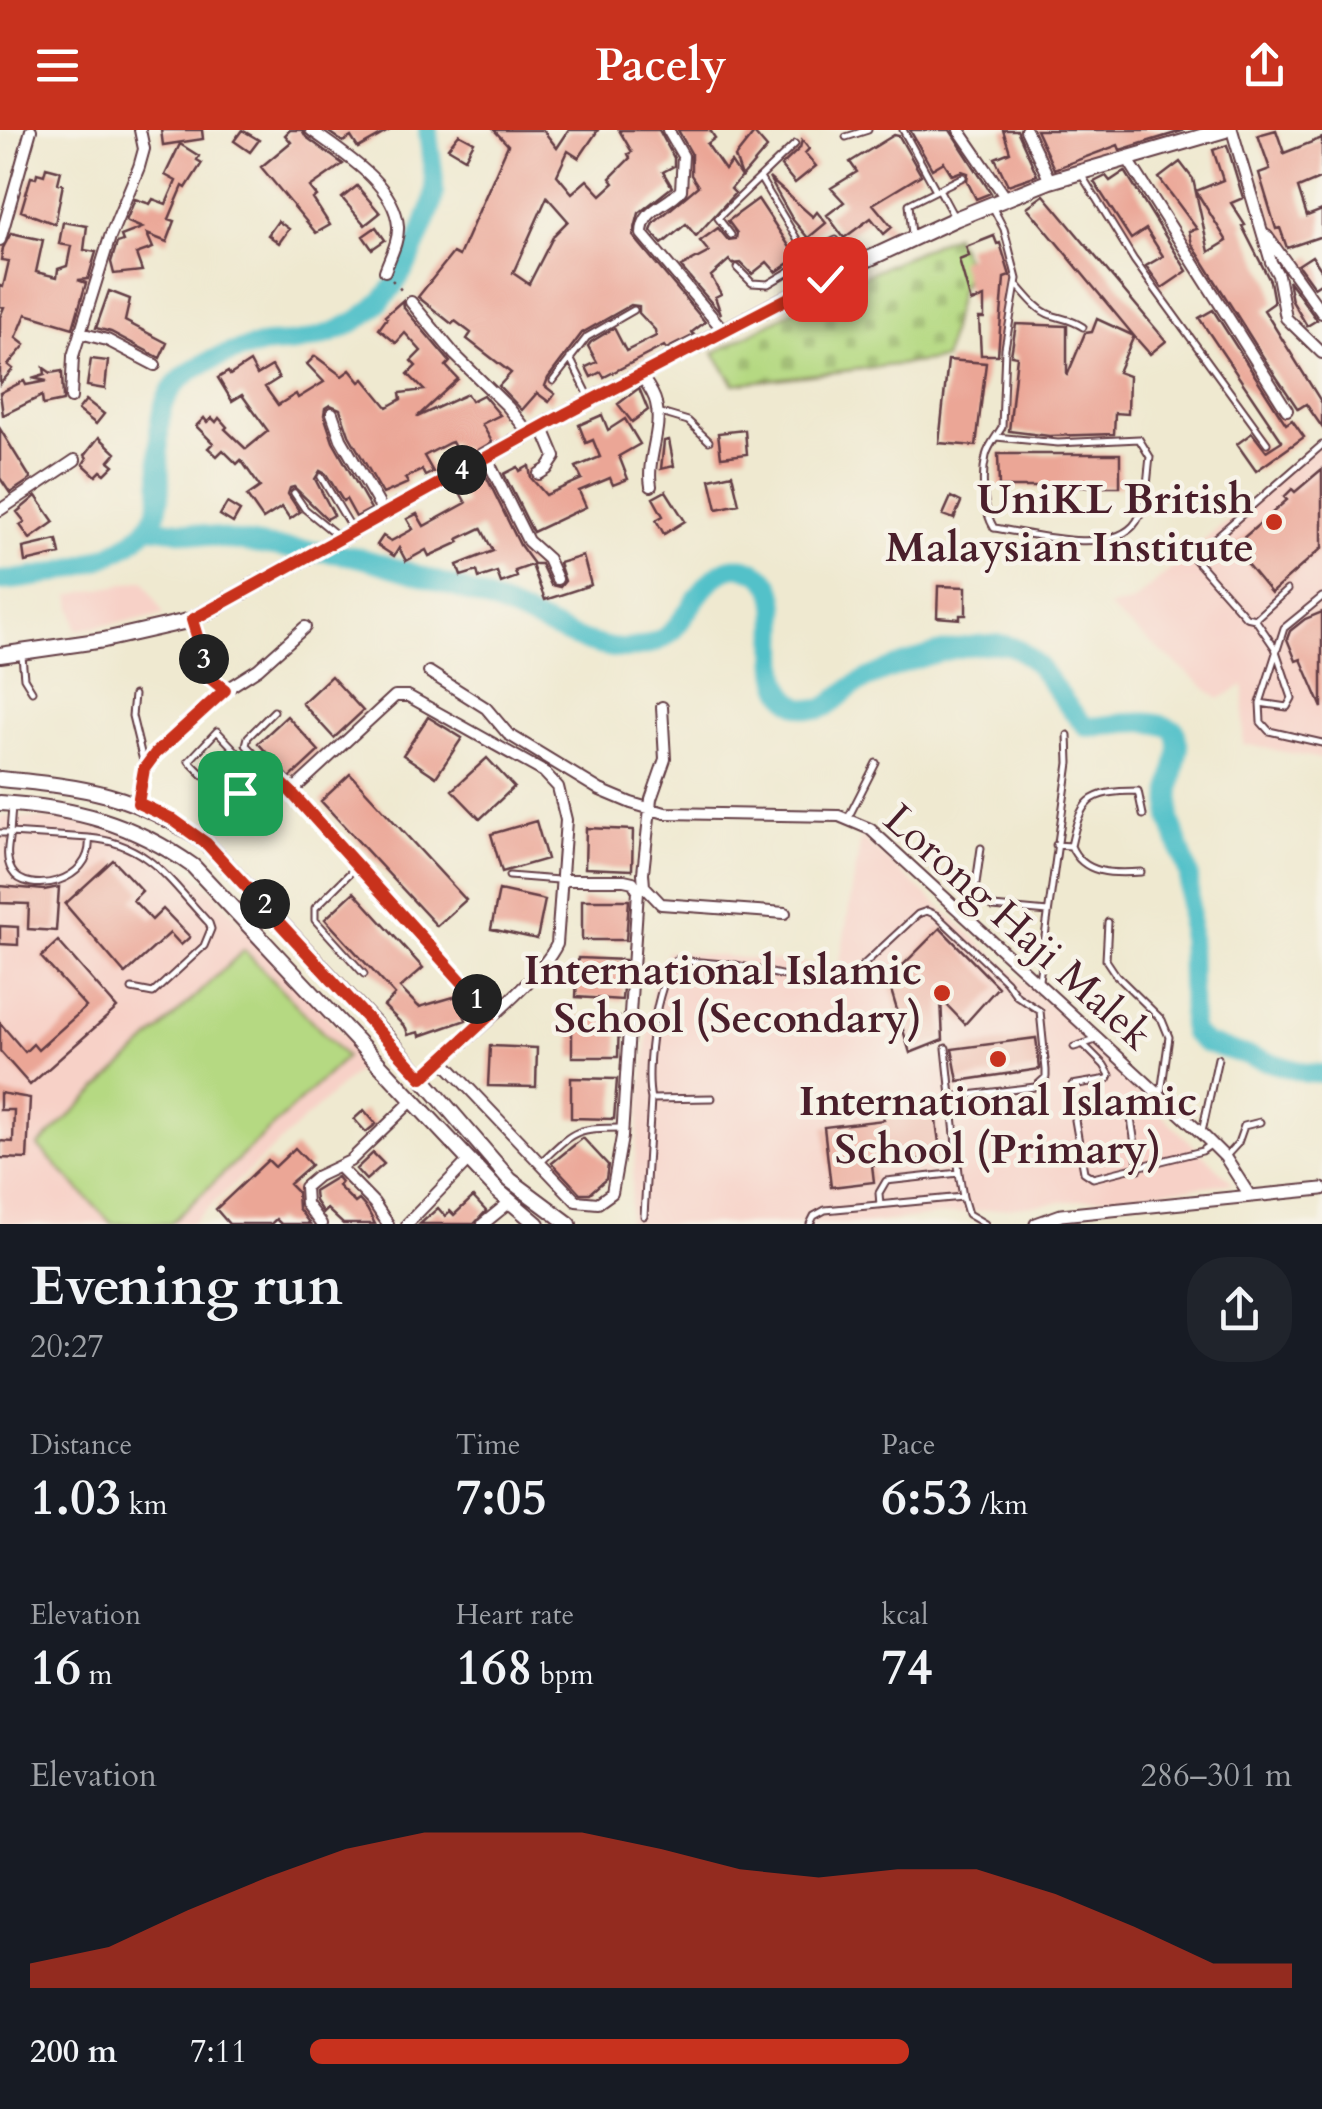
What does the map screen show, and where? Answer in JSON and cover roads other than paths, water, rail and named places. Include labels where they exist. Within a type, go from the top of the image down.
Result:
[{"type":"main road","points":[[0,655],[132,635],[192,620],[591,400],[812,285],[955,219],[1050,181],[1198,134],[1229,130]]},
{"type":"main road","points":[[0,779],[64,786],[138,803],[172,819],[207,844],[510,1180],[570,1224]]},
{"type":"main road","points":[[6,803],[105,818],[159,842],[193,866],[469,1160],[537,1224]]},
{"type":"street","points":[[0,240],[31,130]]},
{"type":"street","points":[[71,398],[71,366],[80,332],[110,236],[144,149],[140,130]]},
{"type":"street","points":[[311,130],[350,156],[392,206],[398,238],[384,271]]},
{"type":"street","points":[[668,130],[683,156],[681,190],[650,212],[642,223],[642,234],[724,331]]},
{"type":"street","points":[[959,130],[998,201]]},
{"type":"street","points":[[1026,130],[1050,181]]},
{"type":"street","points":[[1229,130],[1278,275],[1286,318],[1322,353]]},
{"type":"street","points":[[1127,158],[1287,410]]},
{"type":"street","points":[[1261,227],[1322,313]]},
{"type":"street","points":[[411,302],[536,430],[555,457],[548,469],[539,474]]},
{"type":"street","points":[[80,332],[107,340],[155,365]]},
{"type":"street","points":[[640,374],[656,400],[658,412],[648,472],[651,486]]},
{"type":"street","points":[[332,414],[384,512]]},
{"type":"street","points":[[486,457],[528,541],[548,559],[556,580]]},
{"type":"street","points":[[0,510],[76,460]]},
{"type":"street","points":[[138,803],[144,769],[189,720],[258,669],[305,627]]},
{"type":"street","name":"Lorong Haji Malek","points":[[429,672],[486,708],[508,734],[600,790],[650,808],[665,813],[748,812],[848,818],[870,829],[1202,1134],[1225,1158],[1250,1196]]},
{"type":"street","points":[[422,1078],[550,960],[557,944],[566,820],[558,787],[544,772],[408,696],[395,696],[291,792],[491,1014]]},
{"type":"street","points":[[662,707],[665,759],[650,808],[644,886],[661,904],[785,913]]},
{"type":"street","points":[[442,1060],[576,1201],[598,1203],[612,1193],[622,1128],[638,890],[632,882],[624,880],[561,880]]},
{"type":"street","points":[[321,1224],[306,1204],[305,1187],[318,1176],[340,1168],[414,1099]]},
{"type":"street","points":[[407,1224],[469,1160]]},
{"type":"street","points":[[340,1168],[388,1224]]},
{"type":"street","points":[[1036,1224],[1322,1189]]},
{"type":"street","points":[[483,1224],[510,1202]]},
{"type":"lane","points":[[846,137],[868,130]]},
{"type":"lane","points":[[903,130],[955,219]]},
{"type":"lane","points":[[731,236],[718,218],[795,144]]},
{"type":"lane","points":[[1079,171],[1134,260],[1244,406],[1267,443]]},
{"type":"lane","points":[[912,238],[907,208],[962,177]]},
{"type":"lane","points":[[760,178],[805,255]]},
{"type":"lane","points":[[998,201],[1018,286],[1041,310],[1072,319],[1083,327]]},
{"type":"lane","points":[[738,268],[752,284],[768,284],[802,264],[805,255],[836,240]]},
{"type":"lane","points":[[802,264],[812,285]]},
{"type":"lane","points":[[996,437],[1058,443],[1139,439],[1150,457],[1142,508],[1134,524],[1120,535],[1090,542],[994,528],[987,517],[986,454],[996,437],[1002,427],[1005,348],[1018,286]]},
{"type":"lane","points":[[554,381],[588,337],[634,310]]},
{"type":"lane","points":[[570,358],[591,400]]},
{"type":"lane","points":[[658,412],[688,421],[709,441]]},
{"type":"lane","points":[[1287,590],[1255,618],[1246,617],[1193,557],[1322,445]]},
{"type":"lane","points":[[321,477],[342,536]]},
{"type":"lane","points":[[294,493],[306,509],[342,536]]},
{"type":"lane","points":[[1322,598],[1284,628],[1260,703],[1261,722],[1269,731],[1322,743]]},
{"type":"lane","points":[[1255,618],[1275,648],[1292,698],[1288,707],[1260,703]]},
{"type":"lane","points":[[192,620],[210,678],[225,690]]},
{"type":"lane","points":[[21,652],[24,678],[32,691]]},
{"type":"lane","points":[[134,695],[132,716],[144,769]]},
{"type":"lane","points":[[274,711],[248,737],[246,745],[291,792]]},
{"type":"lane","points":[[258,774],[217,731],[188,762],[230,802],[258,774],[265,767]]},
{"type":"lane","points":[[1039,983],[1069,764],[1068,736]]},
{"type":"lane","points":[[848,818],[876,763]]},
{"type":"lane","points":[[1141,872],[1108,875],[1090,867],[1073,854],[1070,846],[1084,804],[1115,791],[1138,791],[1143,815]]},
{"type":"lane","points":[[6,803],[10,833],[7,857],[17,878],[27,882],[61,880],[74,874],[90,852],[89,838]]},
{"type":"lane","points":[[0,833],[89,838],[133,847],[209,922],[211,929],[204,946],[153,993],[132,989]]},
{"type":"lane","points":[[1056,845],[1070,846]]},
{"type":"lane","points":[[971,921],[981,848]]},
{"type":"lane","points":[[358,866],[314,914],[315,920],[364,974]]},
{"type":"lane","points":[[509,876],[561,880]]},
{"type":"lane","points":[[993,907],[1048,912]]},
{"type":"lane","points":[[644,1216],[652,1048],[667,970],[676,960],[736,965],[829,986],[846,981],[918,914],[927,912],[936,915],[1018,996],[1040,1011]]},
{"type":"lane","name":"Lorong Haji Malek","points":[[1108,922],[1106,960],[1162,1020],[1169,1036],[1161,1096]]},
{"type":"lane","points":[[1006,982],[1020,966]]},
{"type":"lane","points":[[951,1097],[1035,1086],[1046,1078],[1040,1011],[1052,995]]},
{"type":"lane","points":[[1074,1047],[1099,1038]]},
{"type":"lane","points":[[1072,1086],[1108,1080],[1110,1075],[1084,1045]]},
{"type":"lane","points":[[946,1048],[963,1197],[968,1214],[985,1224]]},
{"type":"lane","points":[[1202,1134],[1218,1058]]},
{"type":"lane","points":[[652,1098],[712,1098]]},
{"type":"lane","points":[[1139,1169],[1129,1106],[1080,1114],[1075,1120],[1084,1172],[1093,1178],[1139,1169],[1202,1151],[1211,1144]]},
{"type":"lane","points":[[1225,1158],[1238,1142],[1244,1126],[1260,1122]]},
{"type":"lane","points":[[540,1163],[574,1132],[584,1128],[622,1128]]},
{"type":"lane","points":[[880,1205],[879,1193],[886,1180],[959,1173]]},
{"type":"lane","points":[[810,1224],[814,1216],[825,1210],[963,1197]]},
{"type":"waterway","points":[[0,581],[72,569],[122,548],[141,534],[155,515],[160,493],[159,432],[164,403],[182,378],[211,361],[244,349],[297,342],[341,329],[375,307],[412,256],[433,202],[428,130]]},
{"type":"waterway","points":[[149,527],[365,559],[468,592],[576,638],[622,649],[644,646],[665,637],[716,576],[729,569],[744,568],[761,575],[771,586],[776,602],[779,679],[786,695],[810,709],[825,707],[866,679],[929,655],[975,645],[1010,646],[1032,660],[1087,727],[1142,722],[1175,730],[1179,748],[1171,787],[1170,819],[1189,875],[1192,1032],[1205,1043],[1306,1073],[1322,1074]]},
{"type":"place","name":"UniKL British Malaysian Institute","points":[[1274,522]]},
{"type":"place","name":"International Islamic School (Secondary)","points":[[942,993]]},
{"type":"place","name":"International Islamic School (Primary)","points":[[998,1059]]}]
